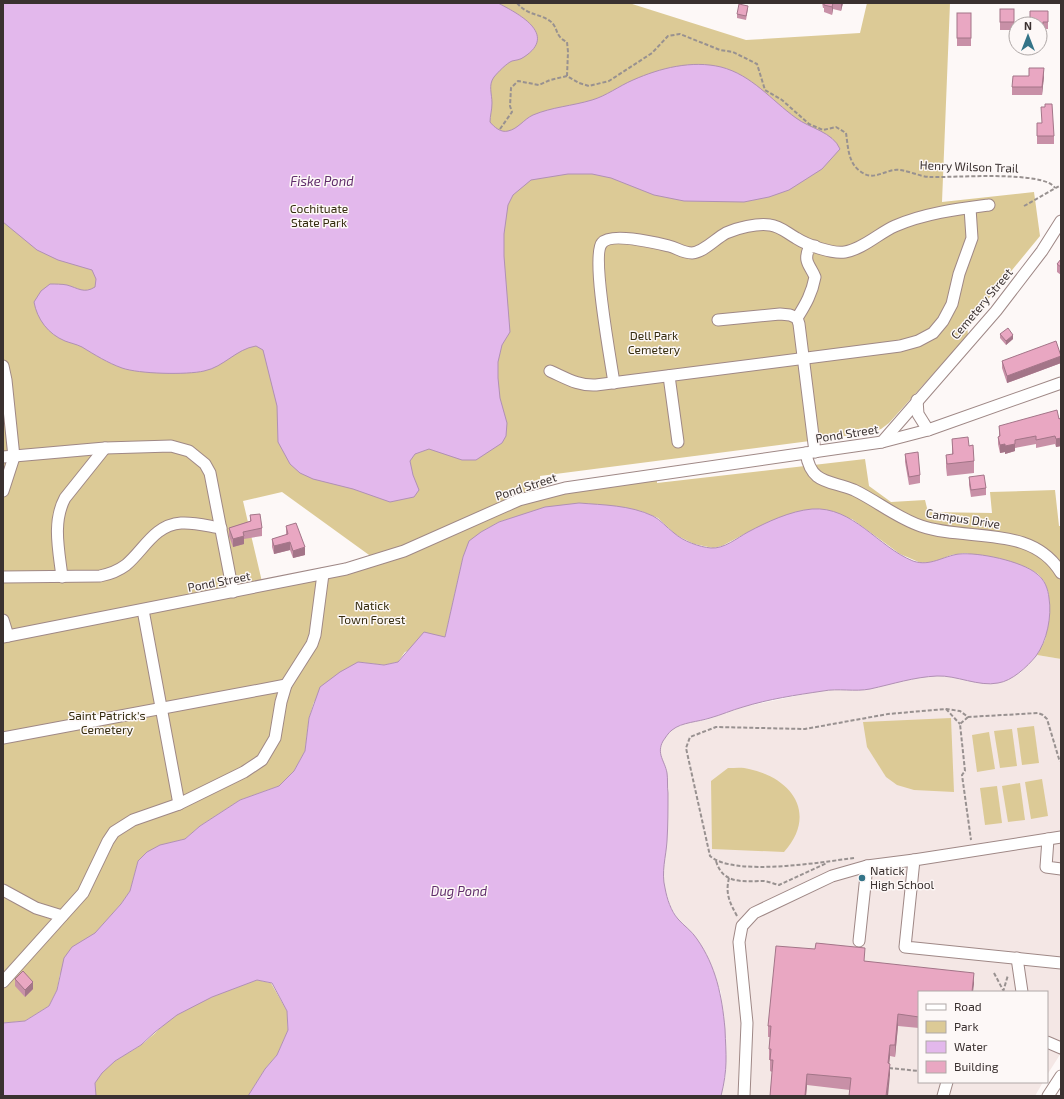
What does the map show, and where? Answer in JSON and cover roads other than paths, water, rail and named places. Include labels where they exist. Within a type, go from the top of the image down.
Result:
[{"type":"street","points":[[614,383],[598,270],[598,250],[602,242],[610,238],[620,238],[671,246],[680,251],[693,253],[726,233],[740,228],[768,224],[777,226],[796,239],[835,253],[846,252],[896,226],[936,213],[989,205]]},
{"type":"street","points":[[550,371],[572,382],[585,386],[900,346],[918,341],[933,333],[943,321],[952,304],[959,274],[972,238],[970,208]]},
{"type":"street","name":"Cemetery Street","points":[[882,442],[996,311],[1042,251],[1061,221]]},
{"type":"street","points":[[718,320],[780,314],[790,315],[797,318],[808,301],[814,284],[815,277],[807,264],[806,255],[809,248],[815,246]]},
{"type":"street","name":"Campus Drive","points":[[797,318],[804,358],[810,469],[820,480],[859,492],[910,522],[934,530],[999,537],[1026,544],[1048,558],[1061,573]]},
{"type":"street","points":[[3,366],[6,380],[14,457],[3,491]]},
{"type":"street","points":[[669,376],[678,442]]},
{"type":"street","name":"Pond Street","points":[[5,636],[323,574],[404,551],[519,500],[559,489],[633,477],[882,442],[928,430],[1061,383]]},
{"type":"street","points":[[917,400],[918,414],[928,430]]},
{"type":"street","points":[[3,457],[105,448],[170,446],[189,451],[205,464],[210,474],[233,592]]},
{"type":"street","points":[[62,577],[58,544],[60,507],[65,498],[86,475],[105,448]]},
{"type":"street","points":[[3,577],[100,576],[114,572],[126,566],[156,533],[167,527],[179,523],[191,523],[221,528]]},
{"type":"street","points":[[3,982],[83,892],[114,832],[133,820],[179,804],[244,772],[262,760],[275,738],[281,702],[286,685],[312,644],[315,635],[323,574]]},
{"type":"street","points":[[143,610],[179,804]]},
{"type":"street","points":[[3,620],[5,636]]},
{"type":"street","points":[[3,738],[161,710],[286,685]]},
{"type":"street","points":[[744,1096],[747,1023],[740,966],[739,942],[742,926],[754,913],[832,876],[868,866],[1061,837]]},
{"type":"street","points":[[1048,839],[1046,867],[1061,869]]},
{"type":"street","points":[[914,860],[905,947],[1061,963]]},
{"type":"street","points":[[859,941],[868,866]]},
{"type":"street","points":[[3,890],[36,908],[62,916]]},
{"type":"street","points":[[1017,958],[1022,991]]},
{"type":"street","points":[[1048,1041],[1061,1048]]},
{"type":"street","points":[[1048,1096],[1061,1076]]},
{"type":"street","points":[[943,1096],[947,1083]]},
{"type":"water","name":"Fiske Pond","points":[[3,3],[498,3],[524,18],[536,32],[537,40],[534,48],[522,58],[508,64],[492,80],[490,122],[500,130],[512,130],[533,115],[540,112],[597,98],[633,80],[654,72],[676,66],[699,64],[721,67],[752,82],[801,122],[832,138],[840,149],[822,169],[789,190],[769,197],[744,202],[684,201],[654,195],[611,178],[592,174],[568,174],[531,180],[513,195],[508,205],[504,234],[504,256],[510,332],[502,345],[498,362],[498,378],[500,398],[507,423],[506,436],[502,443],[476,460],[462,460],[429,449],[415,454],[410,461],[413,475],[419,490],[414,497],[390,502],[353,489],[313,479],[300,473],[290,464],[278,442],[277,406],[263,350],[256,346],[242,351],[218,366],[204,371],[175,373],[140,372],[112,364],[78,345],[65,341],[53,334],[44,325],[35,308],[34,302],[41,291],[50,284],[65,285],[81,290],[88,290],[95,287],[96,279],[92,270],[58,260],[37,250],[3,222]]},
{"type":"water","name":"Dug Pond","points":[[579,503],[616,506],[644,512],[656,518],[682,539],[696,545],[711,548],[726,545],[755,528],[787,515],[812,509],[827,510],[853,520],[888,547],[913,561],[925,563],[959,554],[977,554],[1000,558],[1030,569],[1040,576],[1048,591],[1050,613],[1048,628],[1040,650],[1024,669],[1003,682],[991,684],[952,677],[937,676],[912,679],[864,690],[829,690],[773,699],[739,708],[710,718],[680,725],[671,731],[663,741],[660,750],[667,773],[668,793],[664,882],[668,901],[673,912],[695,936],[704,949],[720,993],[724,1017],[726,1047],[726,1070],[721,1096],[248,1096],[265,1069],[277,1055],[288,1030],[287,1011],[272,983],[257,980],[212,997],[177,1015],[141,1045],[115,1061],[102,1073],[95,1083],[96,1096],[3,1096],[3,1023],[25,1021],[49,1006],[57,990],[64,958],[72,947],[95,933],[121,904],[130,891],[138,861],[147,852],[160,845],[185,839],[200,826],[240,800],[279,786],[294,771],[305,751],[309,718],[320,687],[340,672],[358,662],[384,665],[398,662],[424,632],[445,637],[463,557],[469,541],[499,522],[545,507]]},
{"type":"place","name":"Natick High School","points":[[862,878]]},
{"type":"park label","name":"Cochituate State Park","points":[[319,216]]},
{"type":"park label","name":"Dell Park Cemetery","points":[[654,343]]},
{"type":"park label","name":"Natick Town Forest","points":[[372,613]]},
{"type":"park label","name":"Saint Patrick's Cemetery","points":[[107,723]]}]
